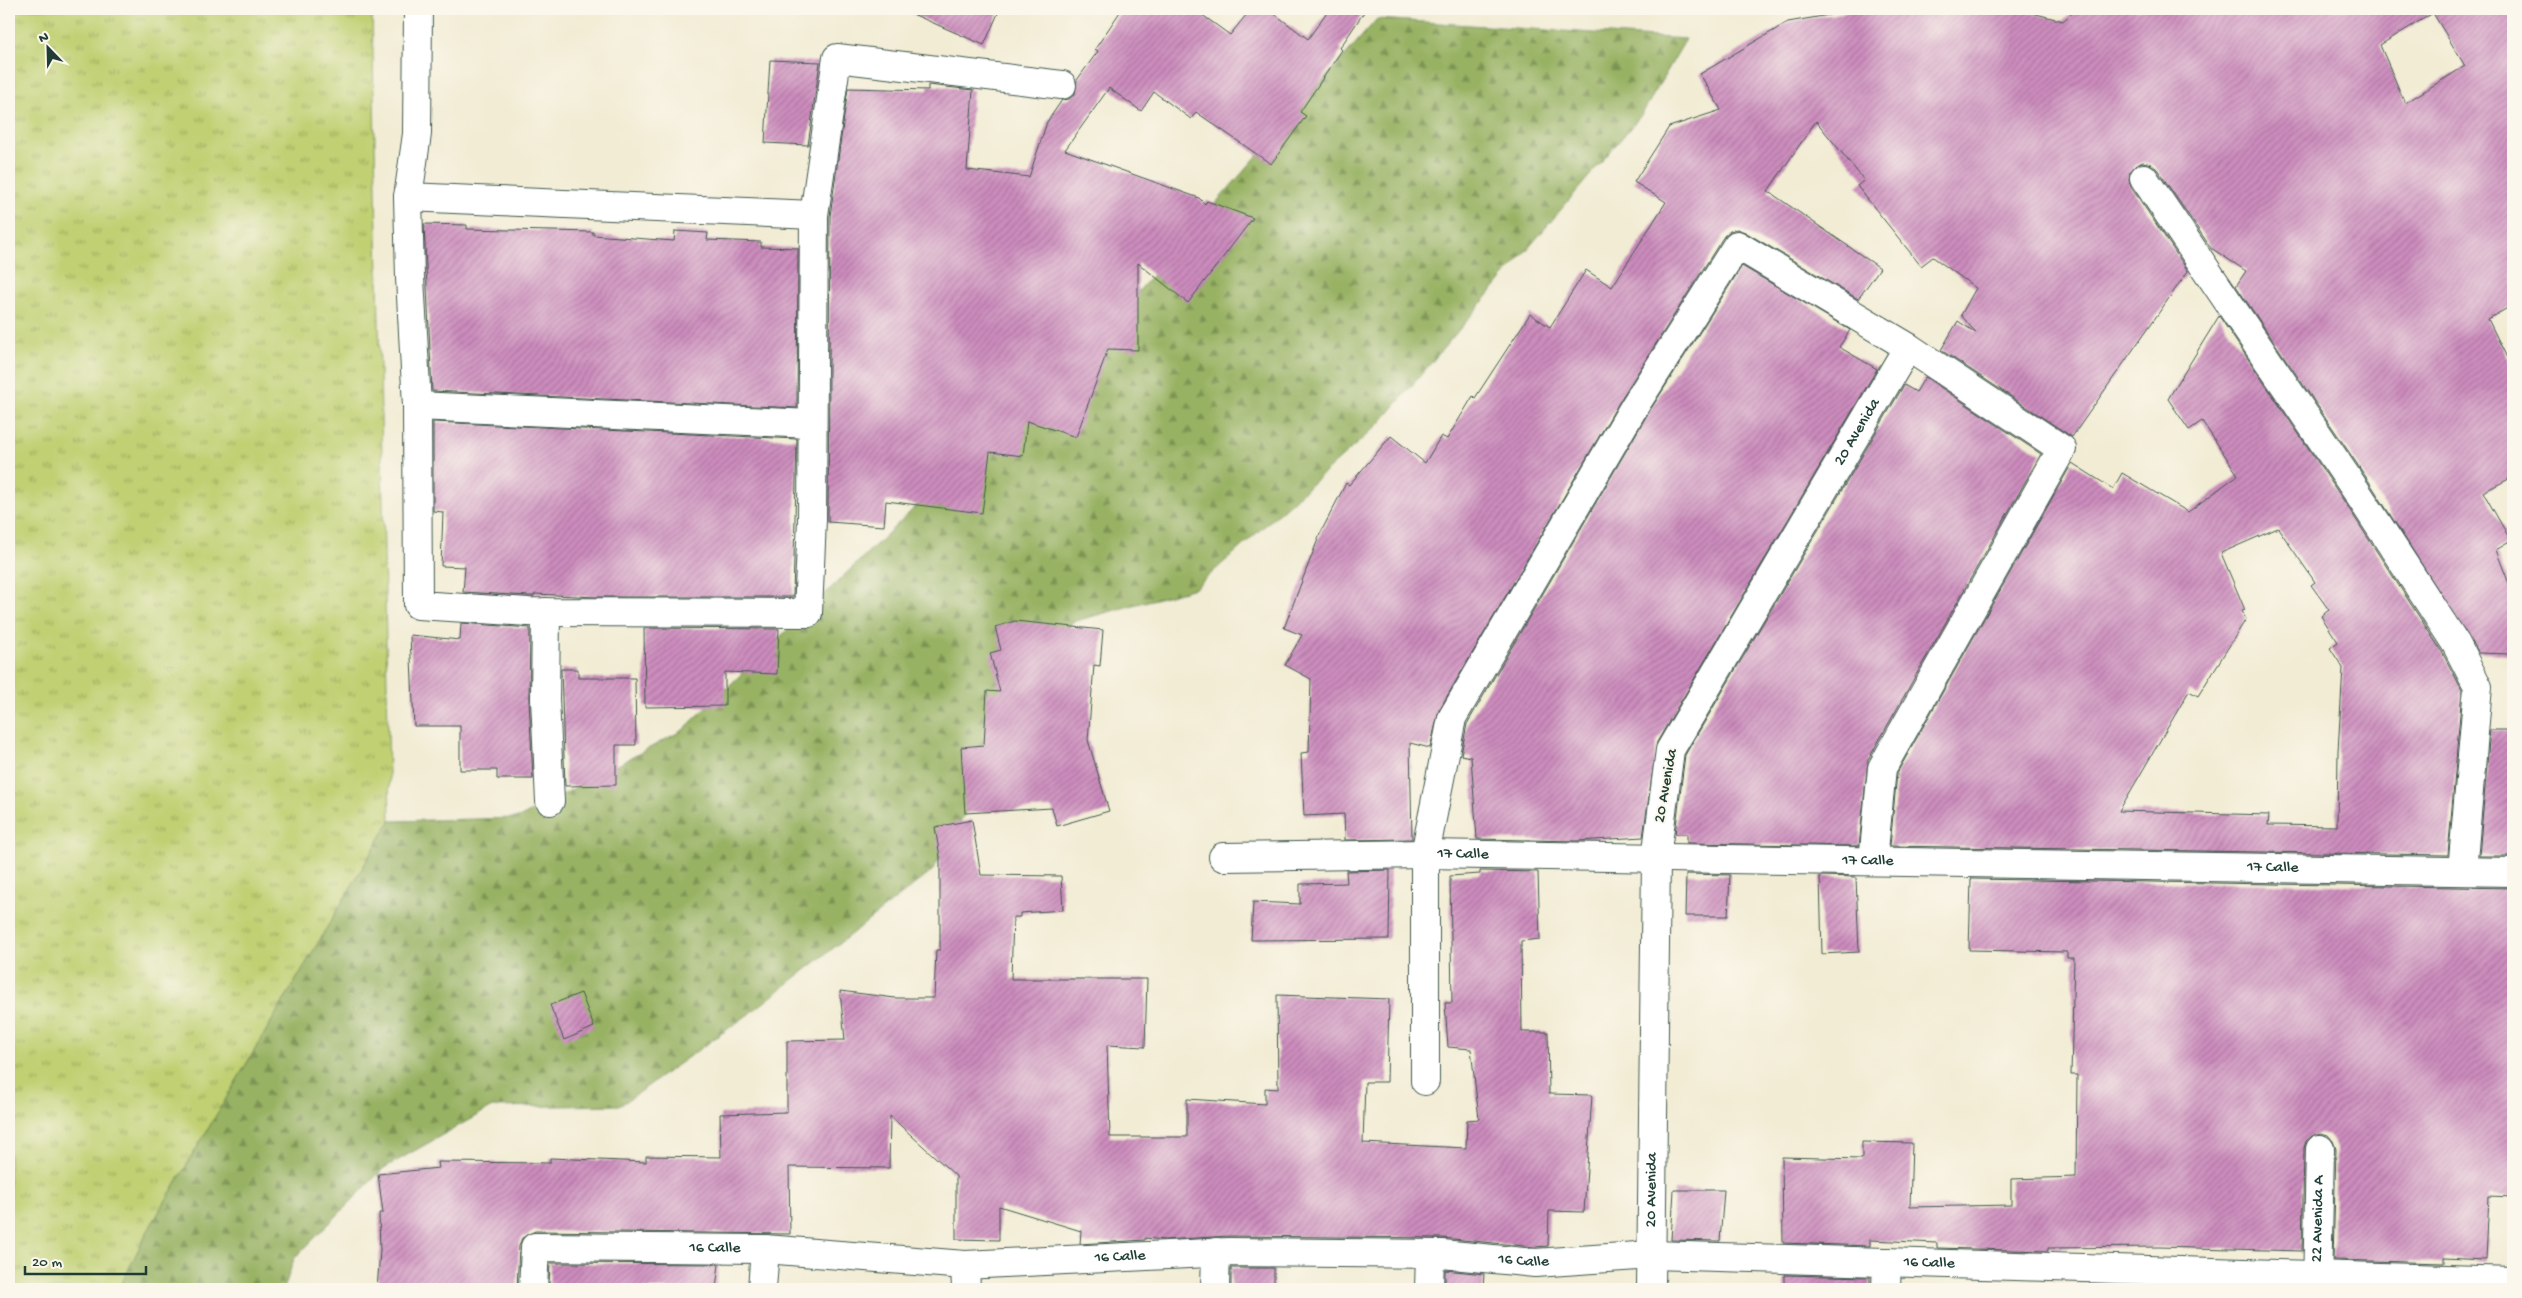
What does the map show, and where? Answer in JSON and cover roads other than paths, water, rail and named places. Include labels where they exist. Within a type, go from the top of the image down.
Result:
[{"type":"street","points":[[418,9],[417,134],[408,197],[417,406],[418,605],[546,612],[808,613],[812,519],[814,216],[837,58],[1062,85]]},
{"type":"street","points":[[2144,178],[2355,489],[2456,644],[2478,687],[2462,872]]},
{"type":"street","points":[[408,197],[814,216]]},
{"type":"street","points":[[1425,1081],[1426,854],[1452,718],[1634,407],[1737,245],[1908,347],[2062,449],[1882,768],[1873,861]]},
{"type":"street","name":"20 Avenida","points":[[1652,1289],[1656,858],[1670,750],[1908,347]]},
{"type":"street","points":[[417,406],[812,424]]},
{"type":"street","points":[[546,612],[545,698],[550,800]]},
{"type":"street","name":"17 Calle","points":[[1223,857],[1426,854],[2513,872]]},
{"type":"street","name":"22 Avenida A","points":[[2317,1282],[2320,1149]]},
{"type":"street","name":"16 Calle","points":[[533,1289],[535,1247],[765,1249],[965,1277],[1216,1252],[1430,1254],[1535,1263],[1652,1255],[1887,1262],[2103,1278],[2317,1282],[2513,1281]]},
{"type":"street","points":[[762,1289],[765,1249]]},
{"type":"street","points":[[1215,1289],[1216,1252]]},
{"type":"street","points":[[1428,1289],[1430,1254]]},
{"type":"street","points":[[1886,1289],[1887,1262]]}]
